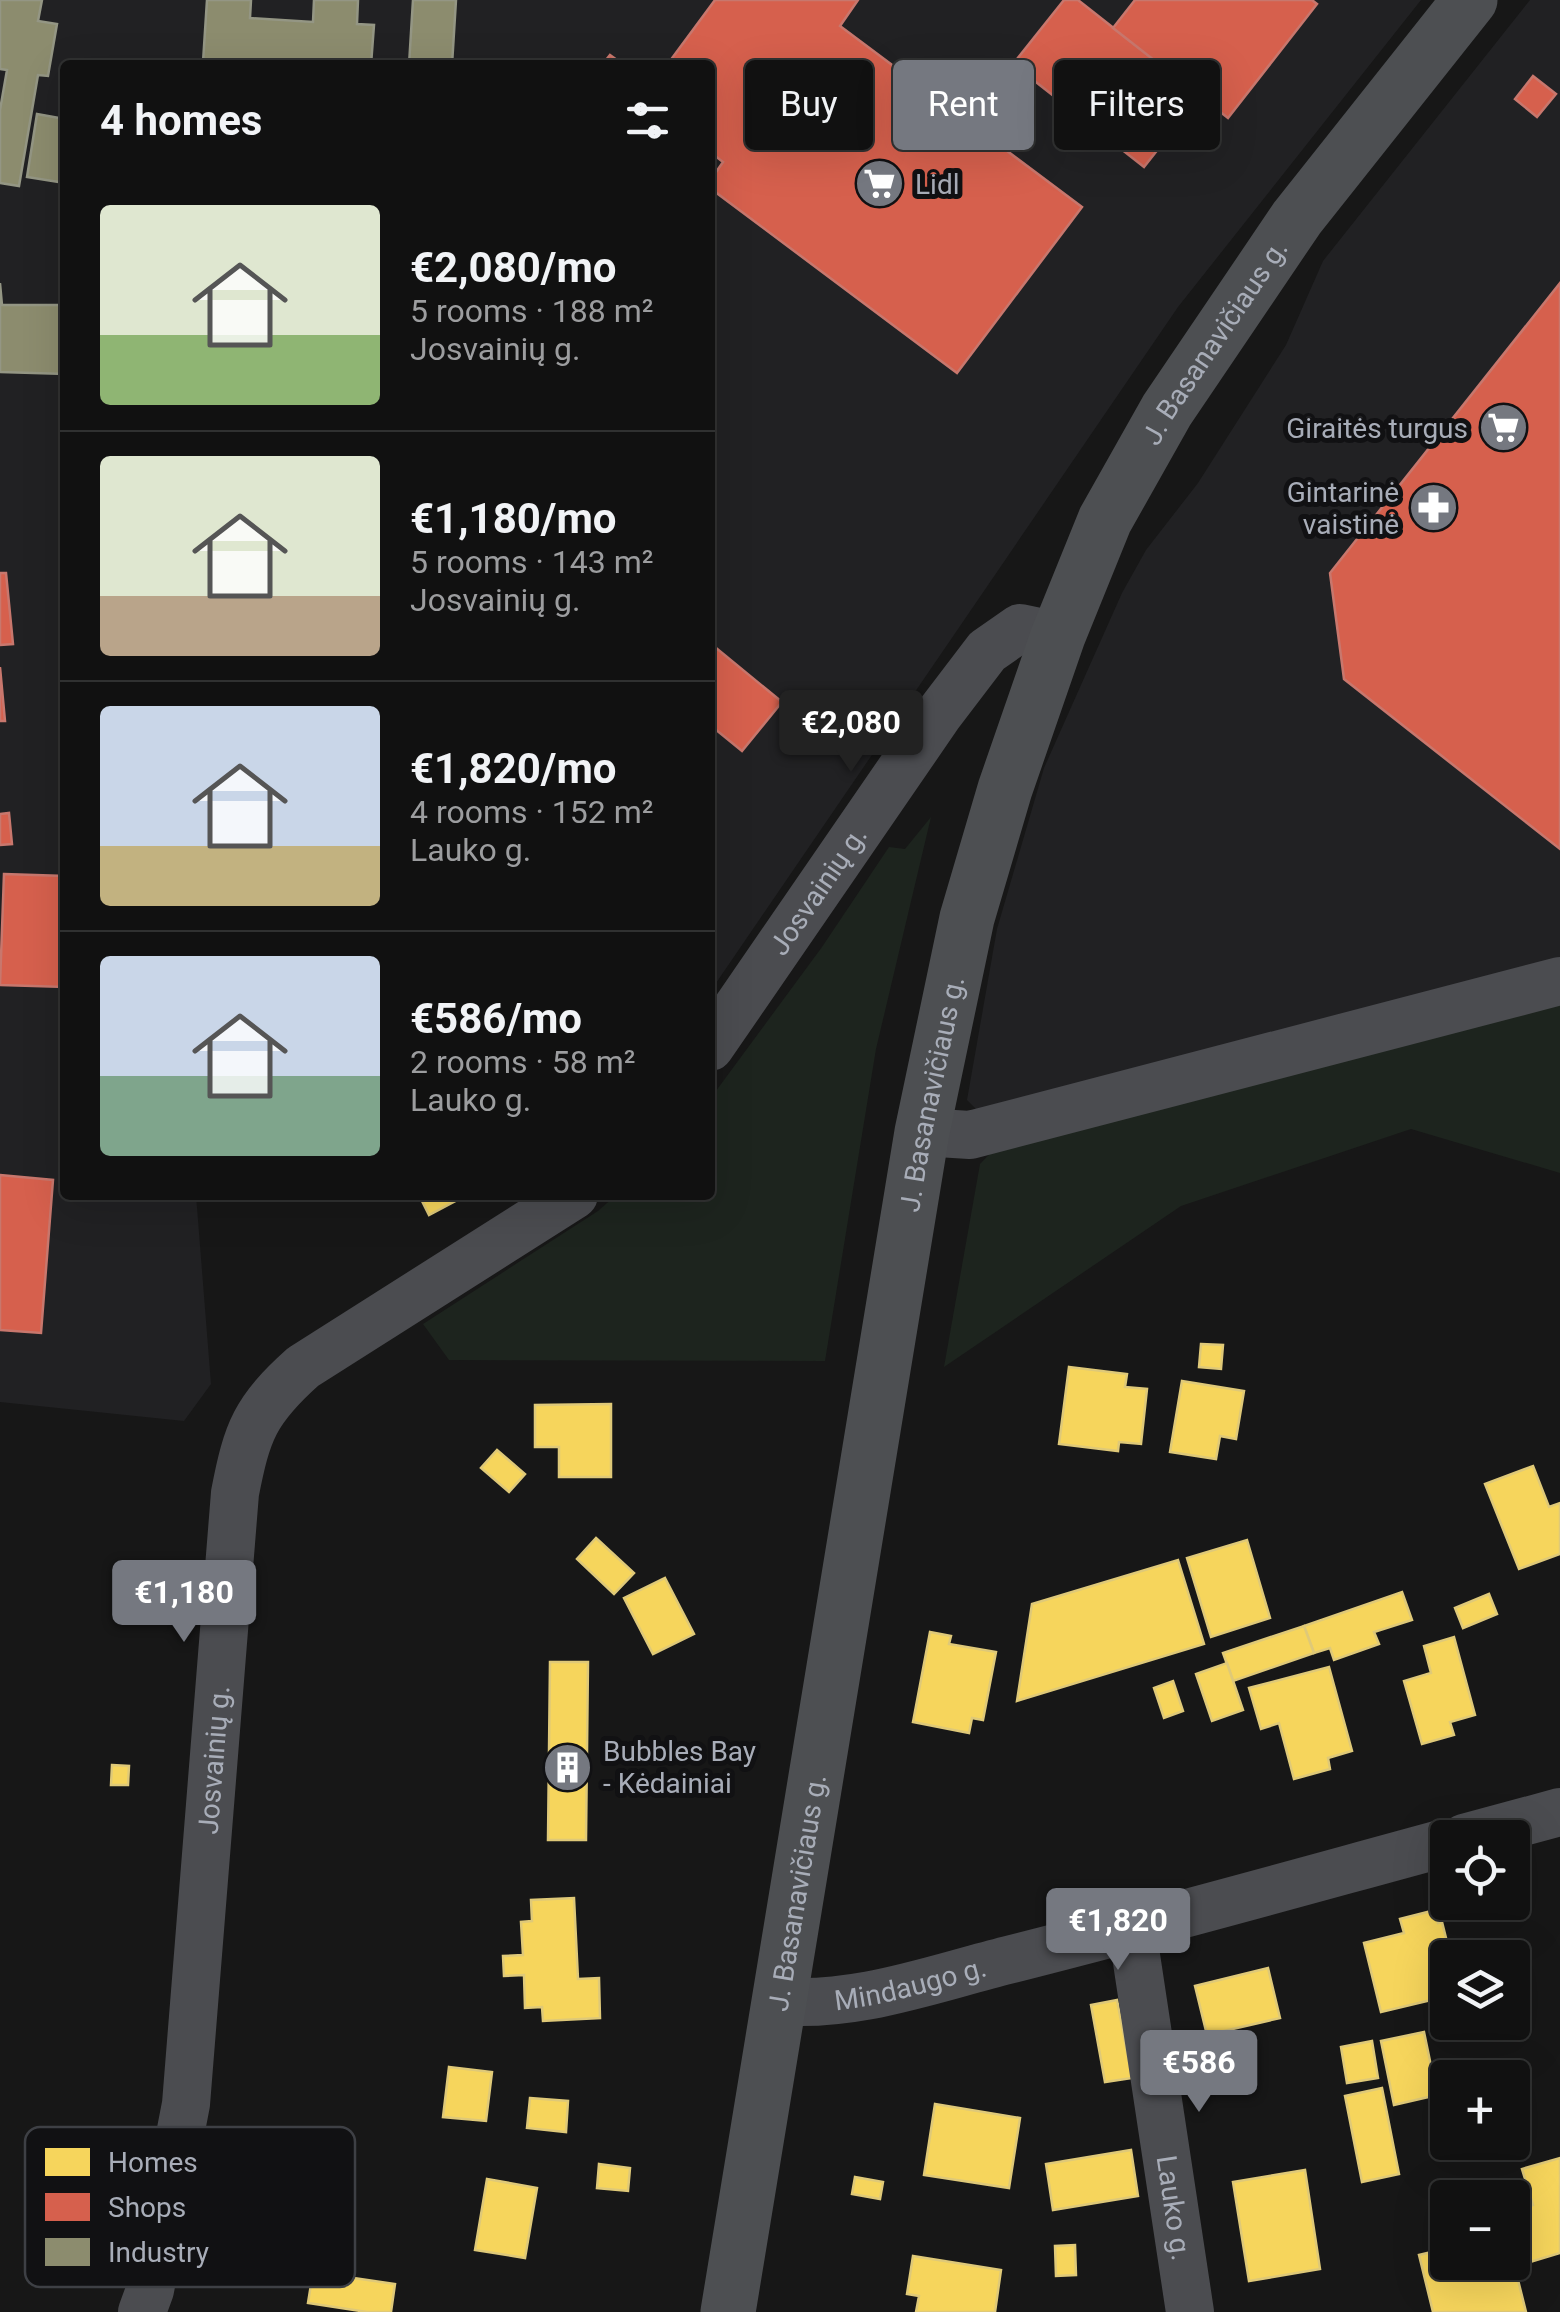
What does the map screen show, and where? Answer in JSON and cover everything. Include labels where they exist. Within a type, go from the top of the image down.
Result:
[{"type":"main road","name":"J. Basanavičiaus g.","points":[[728,2312],[922,1132],[967,918],[1005,789],[1058,636],[1104,520],[1167,410],[1297,218],[1470,0]]},
{"type":"street","name":"Josvainių g.","points":[[715,1040],[987,651],[1020,628],[1058,636]]},
{"type":"street","points":[[922,1132],[970,1135],[1560,981]]},
{"type":"street","name":"Josvainių g.","points":[[182,2127],[235,1493],[255,1419],[275,1392],[302,1367],[566,1200]]},
{"type":"street","points":[[1528,1820],[1560,1811]]},
{"type":"street","name":"Mindaugo g.","points":[[778,2001],[812,2004],[860,1998],[1430,1847]]},
{"type":"street","name":"Lauko g.","points":[[1132,1929],[1190,2312]]},
{"type":"street","name":"Josvainių g.","points":[[142,2312],[151,2287]]},
{"type":"shaded area","points":[[0,0],[1421,0],[1178,307],[715,985],[715,60],[60,60],[60,1200],[196,1200],[211,1384],[184,1421],[0,1402]]},
{"type":"shaded area","points":[[1530,0],[1560,0],[1560,992],[1005,1138],[967,1100],[997,929],[1044,768],[1122,593],[1146,550],[1198,483],[1286,345],[1323,261]]},
{"type":"shaded area","points":[[931,817],[876,1049],[825,1361],[449,1360],[423,1324],[610,1200],[715,1200],[715,1092],[822,947],[889,847],[905,849]]},
{"type":"shaded area","points":[[1560,992],[1560,1173],[1411,1129],[1181,1206],[944,1367],[980,1164],[1005,1138]]},
{"type":"building: Homes","points":[[422,1200],[458,1200],[429,1215]]},
{"type":"building: Homes","points":[[1201,1344],[1223,1345],[1221,1369],[1199,1367]]},
{"type":"building: Homes","points":[[1069,1367],[1127,1374],[1125,1387],[1147,1389],[1141,1444],[1119,1442],[1118,1451],[1059,1444]]},
{"type":"building: Homes","points":[[1182,1381],[1244,1391],[1236,1439],[1220,1436],[1216,1459],[1170,1452]]},
{"type":"building: Homes","points":[[611,1404],[611,1477],[559,1477],[559,1447],[535,1447],[535,1405]]},
{"type":"building: Homes","points":[[497,1450],[525,1474],[509,1492],[481,1468]]},
{"type":"building: Homes","points":[[1533,1466],[1549,1507],[1560,1503],[1560,1554],[1519,1569],[1485,1484]]},
{"type":"building: Homes","points":[[596,1538],[634,1573],[614,1594],[577,1559]]},
{"type":"building: Homes","points":[[1247,1540],[1270,1618],[1211,1637],[1187,1558]]},
{"type":"building: Homes","points":[[1178,1560],[1204,1644],[1017,1701],[1032,1604]]},
{"type":"building: Homes","points":[[665,1578],[694,1634],[653,1654],[624,1598]]},
{"type":"building: Homes","points":[[1402,1592],[1412,1620],[1374,1632],[1379,1644],[1334,1660],[1330,1648],[1314,1653],[1304,1626]]},
{"type":"building: Homes","points":[[1489,1594],[1497,1614],[1463,1628],[1455,1608]]},
{"type":"building: Homes","points":[[1304,1626],[1314,1653],[1233,1681],[1223,1653]]},
{"type":"building: Homes","points":[[930,1632],[951,1636],[949,1644],[996,1652],[983,1720],[972,1718],[969,1733],[913,1722]]},
{"type":"building: Homes","points":[[1454,1637],[1475,1715],[1450,1722],[1454,1735],[1422,1744],[1404,1681],[1431,1673],[1424,1646]]},
{"type":"building: Homes","name":"Bubbles Bay - Kėdainiai","points":[[550,1662],[588,1662],[586,1840],[548,1840]]},
{"type":"building: Homes","points":[[1227,1663],[1243,1710],[1212,1721],[1196,1674]]},
{"type":"building: Homes","points":[[1329,1667],[1352,1751],[1328,1758],[1330,1769],[1294,1779],[1279,1723],[1261,1729],[1249,1688]]},
{"type":"building: Homes","points":[[1173,1681],[1183,1711],[1164,1718],[1154,1688]]},
{"type":"building: Homes","points":[[112,1765],[129,1766],[128,1785],[111,1785]]},
{"type":"building: Homes","points":[[574,1898],[578,1979],[599,1978],[600,2018],[543,2021],[542,2007],[525,2008],[524,1975],[504,1976],[503,1956],[523,1955],[521,1922],[532,1921],[531,1900]]},
{"type":"building: Homes","points":[[1430,1911],[1430,1920],[1442,1922],[1446,1940],[1430,1940],[1430,2000],[1381,2012],[1364,1943],[1404,1933],[1400,1919]]},
{"type":"building: Homes","points":[[1268,1968],[1280,2018],[1207,2035],[1195,1986]]},
{"type":"building: Homes","points":[[1117,2000],[1132,2078],[1105,2082],[1091,2005]]},
{"type":"building: Homes","points":[[1424,2032],[1430,2061],[1430,2097],[1394,2105],[1381,2041]]},
{"type":"building: Homes","points":[[1372,2041],[1378,2078],[1347,2083],[1341,2047]]},
{"type":"building: Homes","points":[[449,2067],[492,2072],[486,2121],[443,2117]]},
{"type":"building: Homes","points":[[1382,2088],[1399,2174],[1362,2182],[1345,2096]]},
{"type":"building: Homes","points":[[530,2098],[568,2101],[566,2132],[527,2128]]},
{"type":"building: Homes","points":[[935,2104],[1020,2118],[1009,2188],[924,2175]]},
{"type":"building: Homes","points":[[1131,2150],[1138,2196],[1053,2210],[1046,2164]]},
{"type":"building: Homes","points":[[1560,2158],[1560,2253],[1530,2262],[1533,2205],[1530,2180],[1525,2180],[1522,2169]]},
{"type":"building: Homes","points":[[599,2164],[630,2168],[628,2191],[597,2188]]},
{"type":"building: Homes","points":[[1305,2170],[1320,2269],[1249,2281],[1233,2182]]},
{"type":"building: Homes","points":[[855,2177],[883,2182],[880,2199],[852,2194]]},
{"type":"building: Homes","points":[[487,2179],[537,2188],[525,2258],[475,2250]]},
{"type":"building: Homes","points":[[1075,2245],[1076,2275],[1056,2276],[1055,2246]]},
{"type":"building: Homes","points":[[1430,2252],[1430,2280],[1518,2280],[1526,2312],[1433,2312],[1419,2255]]},
{"type":"building: Homes","points":[[913,2256],[1001,2270],[995,2312],[916,2312],[919,2296],[907,2294]]},
{"type":"building: Homes","points":[[355,2278],[395,2284],[391,2312],[308,2303],[311,2287],[355,2287]]},
{"type":"building: Shops","name":"Lidl","points":[[715,0],[858,0],[840,26],[893,66],[893,150],[1006,150],[1082,207],[957,373],[715,192],[715,174],[723,162],[715,156],[715,60],[671,60]]},
{"type":"building: Shops","points":[[1064,0],[1078,0],[1154,60],[1054,60],[1054,96],[1034,81],[1034,60],[1016,60]]},
{"type":"building: Shops","points":[[1135,0],[1312,0],[1317,4],[1228,118],[1220,112],[1220,60],[1154,60],[1113,28]]},
{"type":"building: Shops","points":[[1533,76],[1556,94],[1537,117],[1515,99]]},
{"type":"building: Shops","points":[[1122,150],[1157,150],[1144,167]]},
{"type":"building: Shops","name":"Giraitės turgus","points":[[1560,283],[1560,849],[1344,679],[1330,573]]},
{"type":"building: Shops","points":[[0,573],[6,573],[13,644],[0,645]]},
{"type":"building: Shops","points":[[715,647],[782,702],[742,751],[715,729]]},
{"type":"building: Shops","points":[[0,667],[5,721],[0,721]]},
{"type":"building: Shops","points":[[9,813],[12,844],[0,845],[0,814]]},
{"type":"building: Shops","points":[[4,874],[60,876],[60,987],[0,985]]},
{"type":"building: Shops","points":[[0,1175],[53,1180],[41,1333],[0,1330]]},
{"type":"building: Industry","points":[[0,0],[42,0],[38,21],[57,24],[48,76],[38,75],[19,186],[0,183],[0,110],[7,70],[0,69]]},
{"type":"building: Industry","points":[[207,0],[251,0],[250,18],[313,22],[314,0],[358,0],[357,24],[374,25],[371,60],[203,60]]},
{"type":"building: Industry","points":[[413,0],[456,0],[452,60],[409,60]]},
{"type":"building: Industry","points":[[37,114],[60,118],[60,182],[27,177]]},
{"type":"building: Industry","points":[[0,283],[2,305],[60,305],[60,374],[0,372]]},
{"type":"place","name":"Lidl","points":[[880,184]]},
{"type":"place","name":"Giraitės turgus","points":[[1503,428]]},
{"type":"place","name":"Gintarinė vaistinė","points":[[1434,508]]},
{"type":"place","name":"Bubbles Bay - Kėdainiai","points":[[568,1767]]}]
